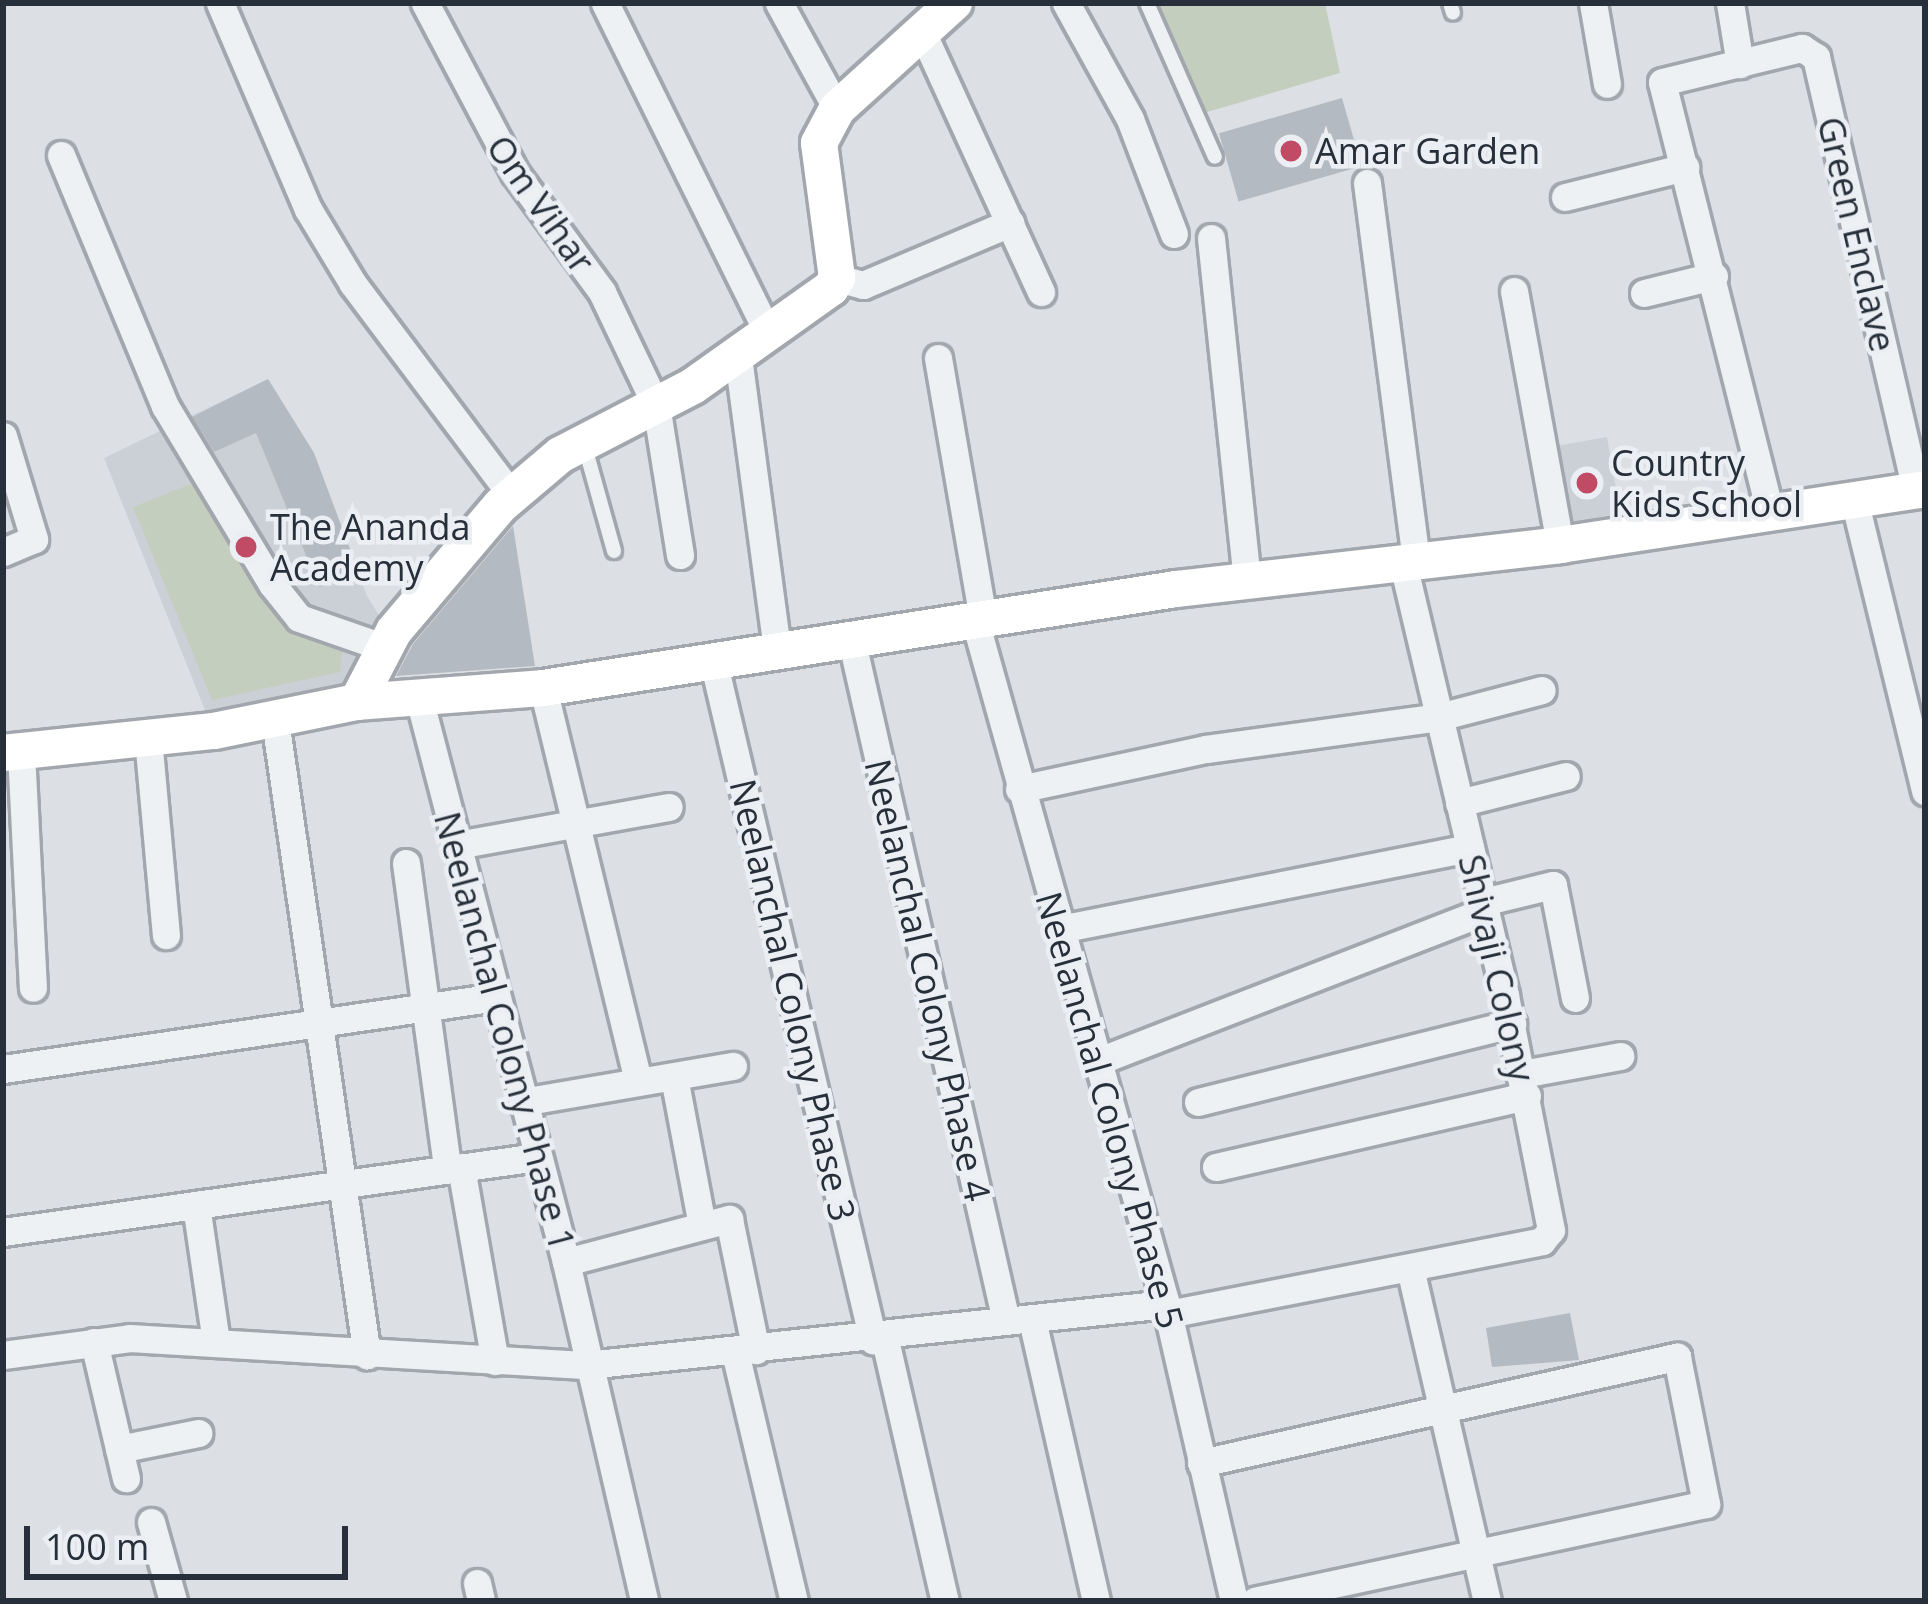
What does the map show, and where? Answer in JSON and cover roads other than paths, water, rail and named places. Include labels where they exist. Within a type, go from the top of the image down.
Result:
[{"type":"street","points":[[220,3],[308,209],[353,284],[512,496]]},
{"type":"street","name":"Om Vihar","points":[[425,3],[515,173],[602,292],[656,405],[680,556]]},
{"type":"street","points":[[605,3],[770,334]]},
{"type":"street","points":[[779,3],[837,109]]},
{"type":"street","points":[[1066,3],[1130,119],[1174,234]]},
{"type":"street","points":[[1592,3],[1607,84]]},
{"type":"street","points":[[1730,3],[1740,64]]},
{"type":"street","points":[[837,278],[819,172],[819,143],[837,109],[940,13],[1010,223],[1041,292]]},
{"type":"street","name":"Green Enclave","points":[[1685,167],[1662,82],[1802,48],[1816,57],[1920,489]]},
{"type":"street","points":[[61,155],[165,406],[272,584],[299,618],[385,649]]},
{"type":"street","points":[[1565,197],[1685,167],[1771,512]]},
{"type":"street","name":"Shivaji Colony","points":[[1367,183],[1410,562],[1439,717],[1512,1024],[1551,1230],[1542,1241],[1410,1268]]},
{"type":"street","points":[[837,278],[863,285],[1010,223]]},
{"type":"street","points":[[1211,238],[1247,581]]},
{"type":"street","points":[[1644,293],[1714,275]]},
{"type":"street","points":[[357,702],[385,649],[512,496],[584,442],[738,357],[837,278]]},
{"type":"street","points":[[1514,291],[1560,545]]},
{"type":"street","points":[[738,357],[776,650]]},
{"type":"street","name":"Neelanchal Colony Phase 5","points":[[938,358],[979,620],[1019,789],[1167,1309],[1234,1601]]},
{"type":"street","points":[[3,436],[34,539],[3,552]]},
{"type":"street","points":[[33,988],[12,752],[275,720],[357,702],[543,688],[851,638],[1247,581],[1560,545],[1920,489]]},
{"type":"street","points":[[1854,499],[1925,791]]},
{"type":"street","name":"Neelanchal Colony Phase 4","points":[[851,638],[1020,1322],[1096,1601]]},
{"type":"street","name":"Neelanchal Colony Phase 3","points":[[713,660],[945,1601]]},
{"type":"street","points":[[543,688],[638,1081]]},
{"type":"street","points":[[1019,789],[1206,748],[1439,717],[1542,690]]},
{"type":"street","name":"Neelanchal Colony Phase 1","points":[[418,698],[566,1262],[644,1601]]},
{"type":"street","points":[[275,720],[367,1355]]},
{"type":"street","points":[[148,738],[166,935]]},
{"type":"street","points":[[1459,803],[1565,776]]},
{"type":"street","points":[[457,845],[669,807]]},
{"type":"street","points":[[1060,929],[1470,848]]},
{"type":"street","points":[[406,863],[454,1167],[495,1361]]},
{"type":"street","points":[[1096,1062],[1484,906],[1553,885],[1575,998]]},
{"type":"street","points":[[3,1069],[495,997]]},
{"type":"street","points":[[1198,1102],[1512,1024]]},
{"type":"street","points":[[1216,1167],[1620,1056]]},
{"type":"street","points":[[522,1102],[733,1066]]},
{"type":"street","points":[[674,1076],[702,1226]]},
{"type":"street","points":[[3,1232],[537,1156]]},
{"type":"street","points":[[196,1205],[215,1342]]},
{"type":"street","points":[[566,1262],[728,1219],[746,1351],[794,1601]]},
{"type":"street","points":[[3,1354],[94,1342],[215,1342],[587,1366],[1167,1309],[1410,1268],[1486,1601]]},
{"type":"street","points":[[94,1342],[126,1478]]},
{"type":"street","points":[[1201,1463],[1677,1358],[1706,1504],[1255,1601]]},
{"type":"street","points":[[119,1449],[197,1433]]},
{"type":"street","points":[[151,1522],[172,1601]]},
{"type":"lane","points":[[1147,3],[1215,157]]},
{"type":"lane","points":[[584,442],[614,551]]},
{"type":"place","name":"Amar Garden","points":[[1291,151]]},
{"type":"place","name":"Country Kids School","points":[[1587,483]]},
{"type":"place","name":"The Ananda Academy","points":[[246,547]]}]
